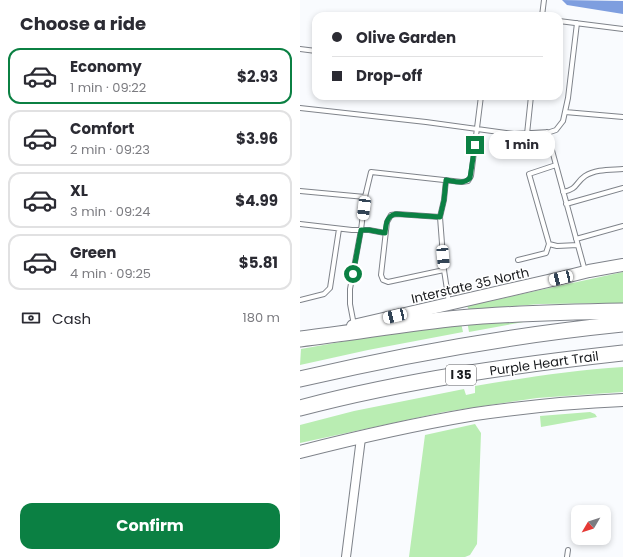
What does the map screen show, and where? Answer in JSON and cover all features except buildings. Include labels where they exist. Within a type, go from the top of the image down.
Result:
[{"type":"highway","points":[[300,339],[459,318],[517,313],[623,311]]},
{"type":"highway","name":"I 35","points":[[300,379],[364,364],[436,350],[519,337],[623,324]]},
{"type":"highway","name":"Purple Heart Trail","points":[[300,408],[416,382],[509,367],[623,353]]},
{"type":"main road","name":"Interstate 35 North","points":[[300,339],[585,272],[623,265]]},
{"type":"main road","points":[[300,452],[476,414],[552,405],[623,400]]},
{"type":"street","points":[[346,557],[361,438]]},
{"type":"lane","points":[[542,12],[544,0]]},
{"type":"lane","points":[[563,21],[623,29]]},
{"type":"lane","points":[[300,108],[517,134],[556,130],[563,121],[568,98],[577,23]]},
{"type":"lane","points":[[300,48],[312,50]]},
{"type":"lane","points":[[355,325],[351,312],[350,296],[365,197],[371,172],[466,182],[470,178],[481,100]]},
{"type":"lane","points":[[527,134],[531,100]]},
{"type":"lane","points":[[564,112],[623,117]]},
{"type":"lane","points":[[547,132],[585,272]]},
{"type":"lane","points":[[518,260],[546,253],[549,244],[528,174],[556,165]]},
{"type":"lane","points":[[563,192],[573,189],[581,179],[590,173],[596,171],[623,169]]},
{"type":"lane","points":[[446,180],[444,200],[440,217],[444,270],[449,304]]},
{"type":"lane","points":[[566,204],[623,188]]},
{"type":"lane","points":[[300,191],[365,197]]},
{"type":"lane","points":[[440,217],[391,215],[388,220],[385,233],[381,273],[382,278],[385,281],[390,282],[444,270]]},
{"type":"lane","points":[[300,224],[339,229],[369,230],[385,233]]},
{"type":"lane","points":[[576,239],[623,226]]},
{"type":"lane","points":[[300,300],[324,294],[330,288],[339,229]]},
{"type":"lane","points":[[549,244],[557,246],[578,245]]},
{"type":"lane","points":[[567,557],[568,550]]},
{"type":"green space","points":[[623,272],[623,303],[539,304],[469,310],[467,306]]},
{"type":"green space","points":[[527,317],[529,321],[469,332],[467,321]]},
{"type":"green space","points":[[461,323],[463,332],[368,350],[300,365],[301,349]]},
{"type":"green space","points":[[623,367],[623,392],[537,398],[444,412],[300,443],[300,425],[354,411],[464,389],[466,395],[475,393],[475,386],[530,377]]},
{"type":"green space","points":[[590,412],[595,414],[597,417],[541,427],[540,416]]},
{"type":"green space","points":[[475,424],[481,433],[477,544],[470,555],[465,557],[409,557],[425,435]]},
{"type":"water","points":[[562,0],[623,1],[623,14],[567,5]]},
{"type":"route","points":[[353,274],[361,230],[385,233],[389,217],[395,214],[440,217],[444,200],[446,180],[462,182],[468,181],[471,176],[475,145]]}]
